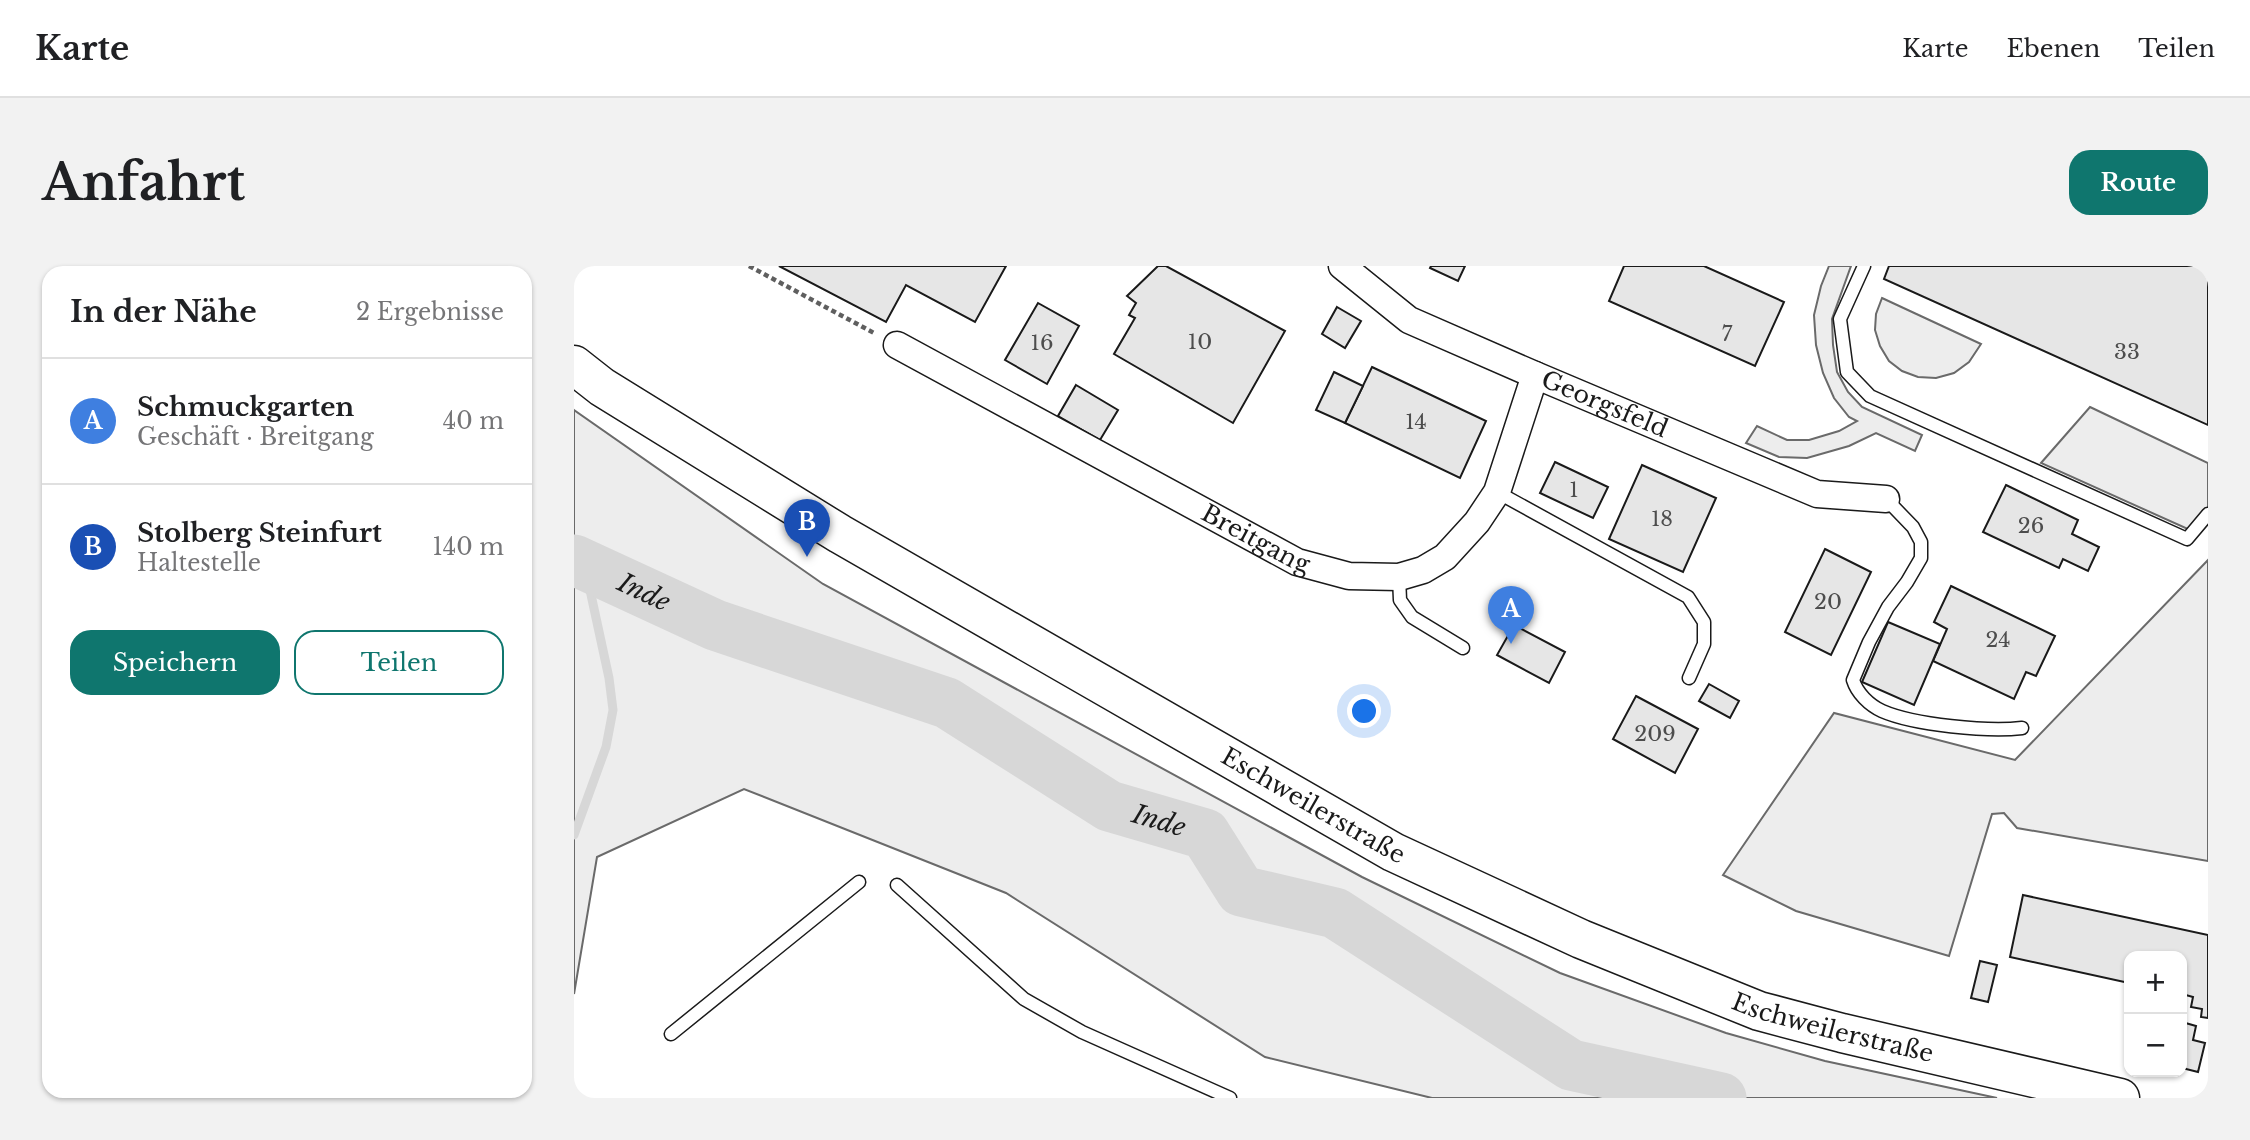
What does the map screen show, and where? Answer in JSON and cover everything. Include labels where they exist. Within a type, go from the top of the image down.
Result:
[{"type":"main road","name":"Eschweilerstraße","points":[[574,365],[602,387],[840,534],[1393,852],[1581,939],[1759,1011],[2120,1098]]},
{"type":"street","name":"Georgsfeld","points":[[1342,266],[1409,320],[1535,375],[1817,494],[1886,499]]},
{"type":"street","name":"Breitgang","points":[[897,345],[1297,562],[1349,576],[1399,578],[1423,570],[1445,557],[1478,522],[1497,492],[1535,375]]},
{"type":"lane","points":[[1864,266],[1840,319],[1847,372],[1870,396],[2187,539],[2208,514]]},
{"type":"lane","points":[[1497,492],[1688,597],[1704,622],[1704,644],[1689,678]]},
{"type":"lane","points":[[1886,499],[1913,527],[1921,542],[1921,558],[1888,607],[1869,642],[1853,680],[1856,690],[1880,710],[1915,720],[1999,730],[2022,728]]},
{"type":"lane","points":[[1399,578],[1400,600],[1412,617],[1463,648]]},
{"type":"lane","points":[[671,1034],[859,882]]},
{"type":"lane","points":[[897,885],[1024,999],[1083,1032],[1230,1098]]},
{"type":"path","points":[[749,266],[897,345]]},
{"type":"shaded area","points":[[1829,266],[1851,266],[1832,319],[1837,372],[1848,392],[1862,407],[1922,435],[1915,451],[1876,433],[1849,446],[1807,458],[1779,457],[1746,443],[1757,426],[1787,440],[1809,440],[1839,431],[1857,421],[1849,417],[1834,398],[1823,373],[1816,345],[1814,315]]},
{"type":"shaded area","points":[[1882,298],[1981,344],[1969,362],[1954,373],[1936,378],[1918,377],[1902,371],[1889,361],[1875,330],[1876,314]]},
{"type":"shaded area","points":[[2090,407],[2208,463],[2208,509],[2190,530],[2041,463]]},
{"type":"shaded area","points":[[574,410],[823,584],[1362,877],[1560,973],[1726,1033],[1825,1061],[1997,1098],[1432,1098],[1265,1057],[1006,893],[744,789],[597,857],[574,994]]},
{"type":"shaded area","points":[[2208,560],[2208,861],[2017,828],[2004,813],[1992,814],[1949,956],[1796,911],[1723,875],[1834,713],[2015,760]]},
{"type":"building","points":[[779,266],[1006,266],[975,322],[906,285],[886,322]]},
{"type":"building","points":[[1158,266],[1166,266],[1285,331],[1233,423],[1114,354],[1135,318],[1129,315],[1136,303],[1127,296]]},
{"type":"building","points":[[1465,266],[1458,281],[1430,268]]},
{"type":"building","points":[[1624,266],[1704,266],[1784,302],[1755,366],[1609,301]]},
{"type":"building","points":[[1889,266],[2208,266],[2208,425],[1884,279]]},
{"type":"building","points":[[1038,303],[1079,326],[1047,384],[1005,360]]},
{"type":"building","points":[[1337,307],[1361,321],[1345,348],[1322,334]]},
{"type":"building","points":[[1372,367],[1486,421],[1460,478],[1345,423]]},
{"type":"building","points":[[1334,372],[1363,386],[1345,423],[1316,410]]},
{"type":"building","points":[[1076,385],[1118,410],[1100,440],[1058,416]]},
{"type":"building","points":[[1555,462],[1608,487],[1593,518],[1540,493]]},
{"type":"building","points":[[1642,465],[1716,498],[1683,572],[1609,539]]},
{"type":"building","points":[[2006,485],[2078,520],[2072,534],[2099,547],[2088,571],[2063,559],[2059,568],[1983,532]]},
{"type":"building","points":[[1825,549],[1871,572],[1831,655],[1785,632]]},
{"type":"building","points":[[1951,586],[2055,636],[2036,676],[2026,672],[2014,699],[1933,661],[1947,629],[1934,622]]},
{"type":"building","points":[[1888,622],[1940,644],[1914,705],[1862,682]]},
{"type":"building","points":[[1514,625],[1565,652],[1549,683],[1497,655]]},
{"type":"building","points":[[1709,684],[1739,701],[1730,718],[1699,701]]},
{"type":"building","points":[[1636,696],[1698,729],[1675,773],[1613,739]]},
{"type":"building","points":[[2023,895],[2208,935],[2208,1018],[2201,1017],[2202,1009],[2191,1007],[2193,997],[2187,995],[2187,951],[2124,951],[2124,982],[2010,957]]},
{"type":"building","points":[[1980,961],[1997,965],[1988,1002],[1971,998]]},
{"type":"building","points":[[2187,1023],[2196,1026],[2193,1040],[2205,1043],[2198,1072],[2187,1069]]},
{"type":"waterway","name":"Inde","points":[[574,560],[715,625],[947,703],[1109,806],[1205,834],[1241,891],[1335,913],[1571,1065],[1721,1098]]},
{"type":"waterway","points":[[574,835],[606,747],[613,710],[590,590],[578,562]]},
{"type":"place","name":"Stolberg Steinfurt","points":[[807,557]]},
{"type":"place","name":"Schmuckgarten","points":[[1511,644]]}]
